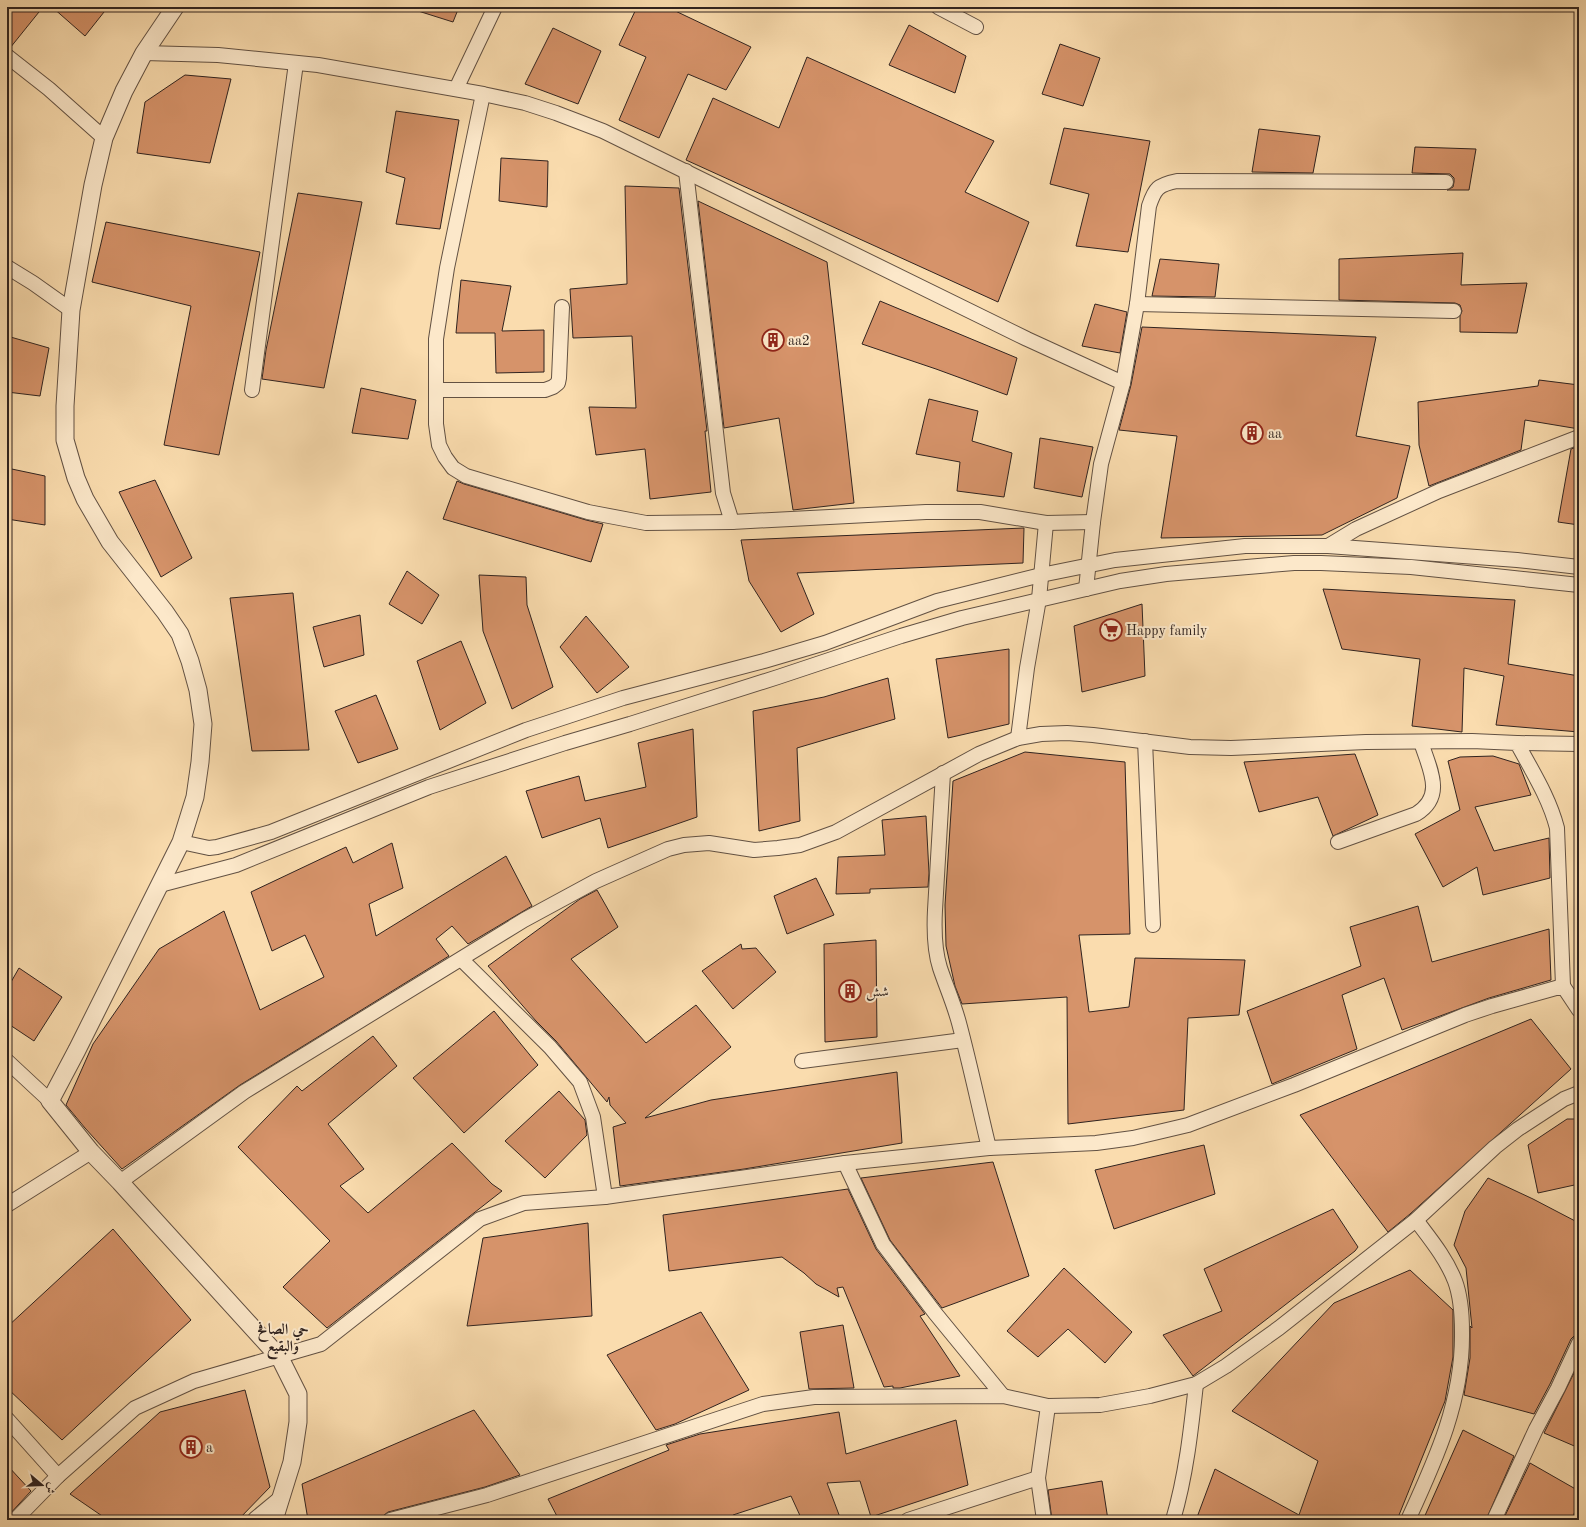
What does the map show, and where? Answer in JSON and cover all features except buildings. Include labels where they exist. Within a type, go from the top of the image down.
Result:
[{"type":"street","points":[[50,1101],[181,842],[195,797],[200,762],[203,724],[198,690],[190,661],[180,634],[165,612],[110,542],[85,499],[76,478],[65,440],[65,406],[71,310],[93,185],[104,138],[124,91],[144,53],[175,7]]},
{"type":"street","points":[[456,89],[495,7]]},
{"type":"street","points":[[938,7],[976,27]]},
{"type":"street","points":[[144,53],[218,55],[318,65],[482,94],[525,103],[556,113],[602,131],[1027,339],[1123,383]]},
{"type":"street","points":[[7,56],[49,89],[104,138]]},
{"type":"street","points":[[252,390],[296,63]]},
{"type":"street","points":[[482,94],[447,268],[436,339],[436,424],[439,445],[453,468],[466,476],[588,512],[646,523],[732,522],[926,512],[980,512],[1046,523],[1093,522]]},
{"type":"street","points":[[686,171],[723,493],[732,522]]},
{"type":"street","points":[[1086,589],[1101,464],[1123,383],[1137,304],[1149,206],[1154,191],[1162,185],[1177,181],[1446,182]]},
{"type":"street","points":[[7,268],[33,283],[71,310]]},
{"type":"street","points":[[1137,304],[1454,310]]},
{"type":"street","points":[[436,390],[545,390],[553,387],[558,383],[559,378],[562,307]]},
{"type":"street","points":[[1328,546],[1356,529],[1439,491],[1579,436]]},
{"type":"street","points":[[1018,738],[1027,668],[1040,599],[1046,523]]},
{"type":"street","points":[[181,842],[209,848],[249,839],[271,832],[563,716],[623,698],[764,661],[825,642],[937,601],[1115,560],[1245,546],[1328,546],[1517,560],[1579,567]]},
{"type":"street","points":[[1223,548],[1223,570]]},
{"type":"street","points":[[160,884],[236,865],[429,787],[565,743],[630,724],[900,636],[962,618],[1086,589],[1166,574],[1294,563],[1411,566],[1579,584]]},
{"type":"street","points":[[120,1182],[244,1092],[462,960],[524,920],[596,881],[668,849],[684,845],[709,843],[754,850],[800,845],[836,832],[979,754],[1018,738],[1041,734],[1067,733],[1190,746],[1243,748],[1366,742],[1579,744]]},
{"type":"street","points":[[1145,741],[1153,925]]},
{"type":"street","points":[[1338,842],[1416,814],[1431,800],[1434,785],[1421,742]]},
{"type":"street","points":[[1517,743],[1548,801],[1553,812],[1557,828],[1563,986],[1579,1010]]},
{"type":"street","points":[[943,773],[934,930],[940,967],[954,1004],[989,1148]]},
{"type":"street","points":[[462,960],[550,1047],[580,1082],[593,1117],[605,1197]]},
{"type":"street","points":[[15,1520],[58,1476],[135,1408],[194,1381],[280,1358],[321,1344],[480,1219],[524,1203],[605,1197],[845,1163],[989,1148],[1096,1143],[1134,1138],[1188,1125],[1294,1085],[1465,1015],[1563,986]]},
{"type":"street","points":[[802,1061],[963,1040]]},
{"type":"street","points":[[7,1061],[50,1101],[90,1152],[120,1182],[280,1358],[298,1394],[298,1422],[292,1462],[274,1520]]},
{"type":"street","points":[[390,1520],[487,1495],[763,1404],[814,1397],[1003,1396],[1048,1406],[1100,1406],[1150,1396],[1196,1384],[1226,1366],[1279,1328],[1416,1220],[1495,1147],[1518,1129],[1564,1099],[1579,1093]]},
{"type":"street","points":[[7,1205],[90,1152]]},
{"type":"street","points":[[845,1163],[883,1244],[935,1313],[1003,1396]]},
{"type":"street","points":[[1408,1520],[1432,1469],[1449,1420],[1457,1392],[1463,1355],[1462,1320],[1456,1282],[1436,1245],[1416,1220]]},
{"type":"street","points":[[1494,1520],[1536,1429],[1558,1388],[1579,1343]]},
{"type":"street","points":[[1173,1520],[1184,1476],[1196,1384]]},
{"type":"street","points":[[1044,1520],[1038,1478],[1048,1406]]},
{"type":"street","points":[[7,1419],[58,1476]]},
{"type":"street","points":[[908,1520],[1038,1478]]},
{"type":"street","points":[[256,1520],[279,1501]]},
{"type":"place","name":"aa2","points":[[773,340]]},
{"type":"place","name":"aa","points":[[1252,433]]},
{"type":"place","name":"Happy family","points":[[1111,630]]},
{"type":"place","name":"شش","points":[[850,991]]},
{"type":"place","name":"a","points":[[191,1447]]},
{"type":"district","name":"حي الصافح والبقيع","points":[[283,1338]]}]
